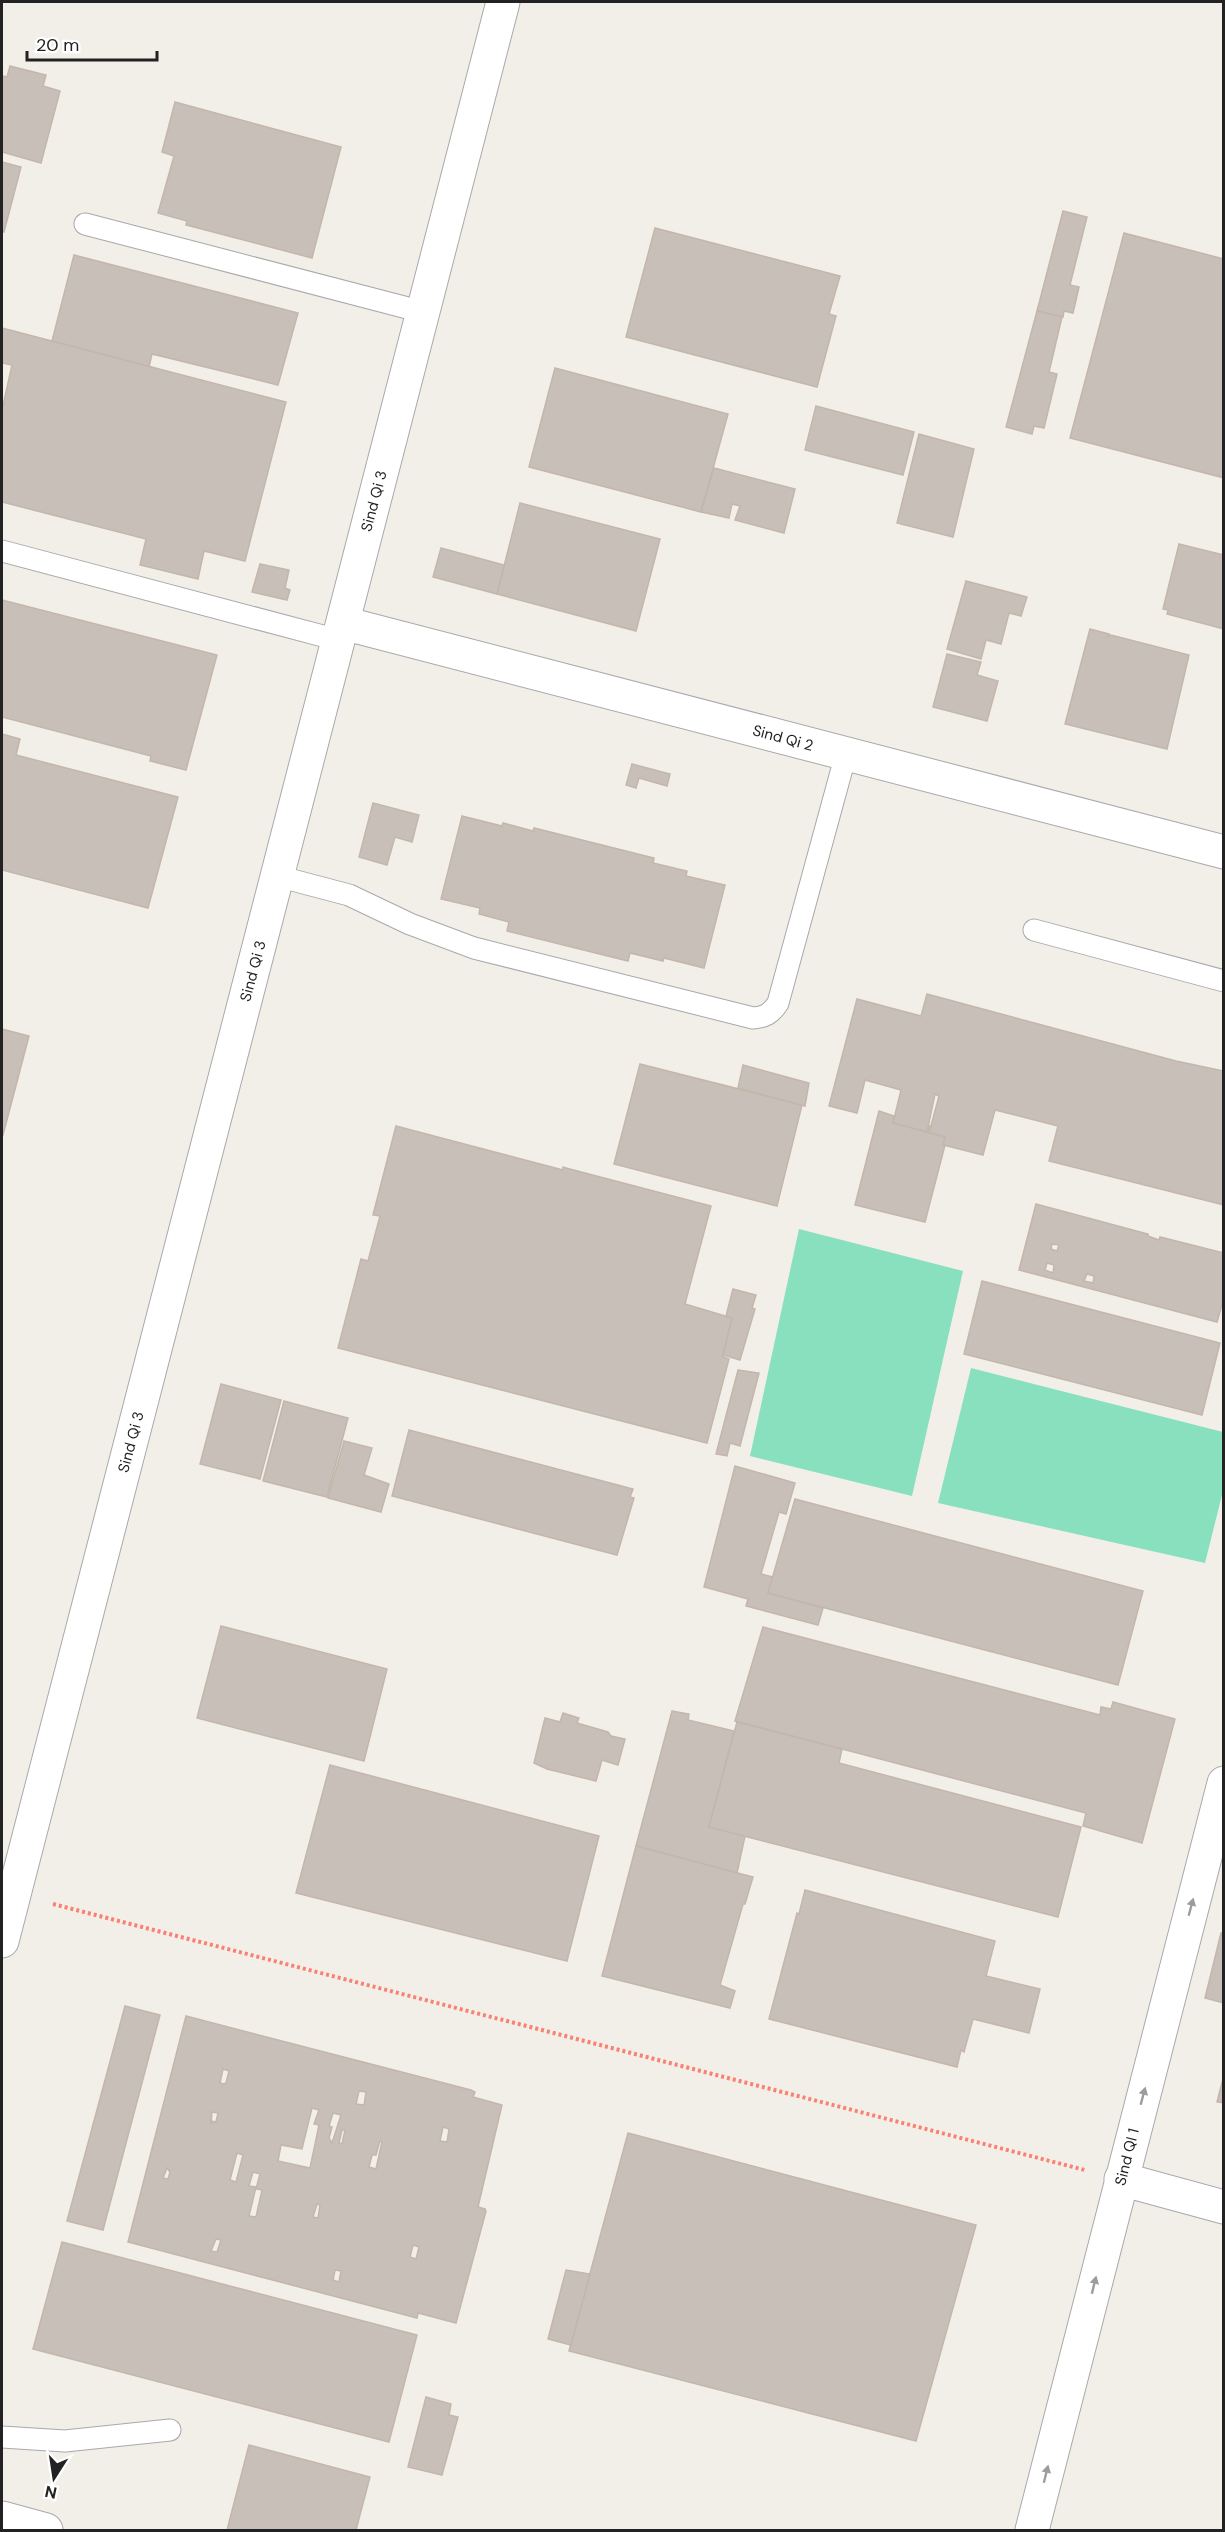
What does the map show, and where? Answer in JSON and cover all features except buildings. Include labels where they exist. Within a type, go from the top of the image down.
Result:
[{"type":"street","name":"Sind Qi 3","points":[[2,1941],[8,1892],[277,876],[503,2]]},
{"type":"street","name":"Sind Qi 2","points":[[340,632],[846,754],[1224,852]]},
{"type":"street","name":"Sind QI 1","points":[[1032,2530],[1224,1783]]},
{"type":"street","points":[[1121,2179],[1224,2207]]},
{"type":"street","points":[[2,2518],[46,2530]]},
{"type":"lane","points":[[85,224],[423,312]]},
{"type":"lane","points":[[2,551],[340,632]]},
{"type":"lane","points":[[277,876],[349,895],[410,924],[474,948],[753,1018],[761,1018],[773,1011],[778,1003],[846,754]]},
{"type":"lane","points":[[1034,930],[1224,981]]},
{"type":"lane","points":[[2,2437],[64,2441],[170,2430]]},
{"type":"path","points":[[8,1892],[1121,2179]]},
{"type":"green space","points":[[799,1229],[963,1271],[912,1496],[750,1456]]},
{"type":"green space","points":[[971,1368],[1223,1432],[1223,1491],[1205,1563],[938,1503]]}]
